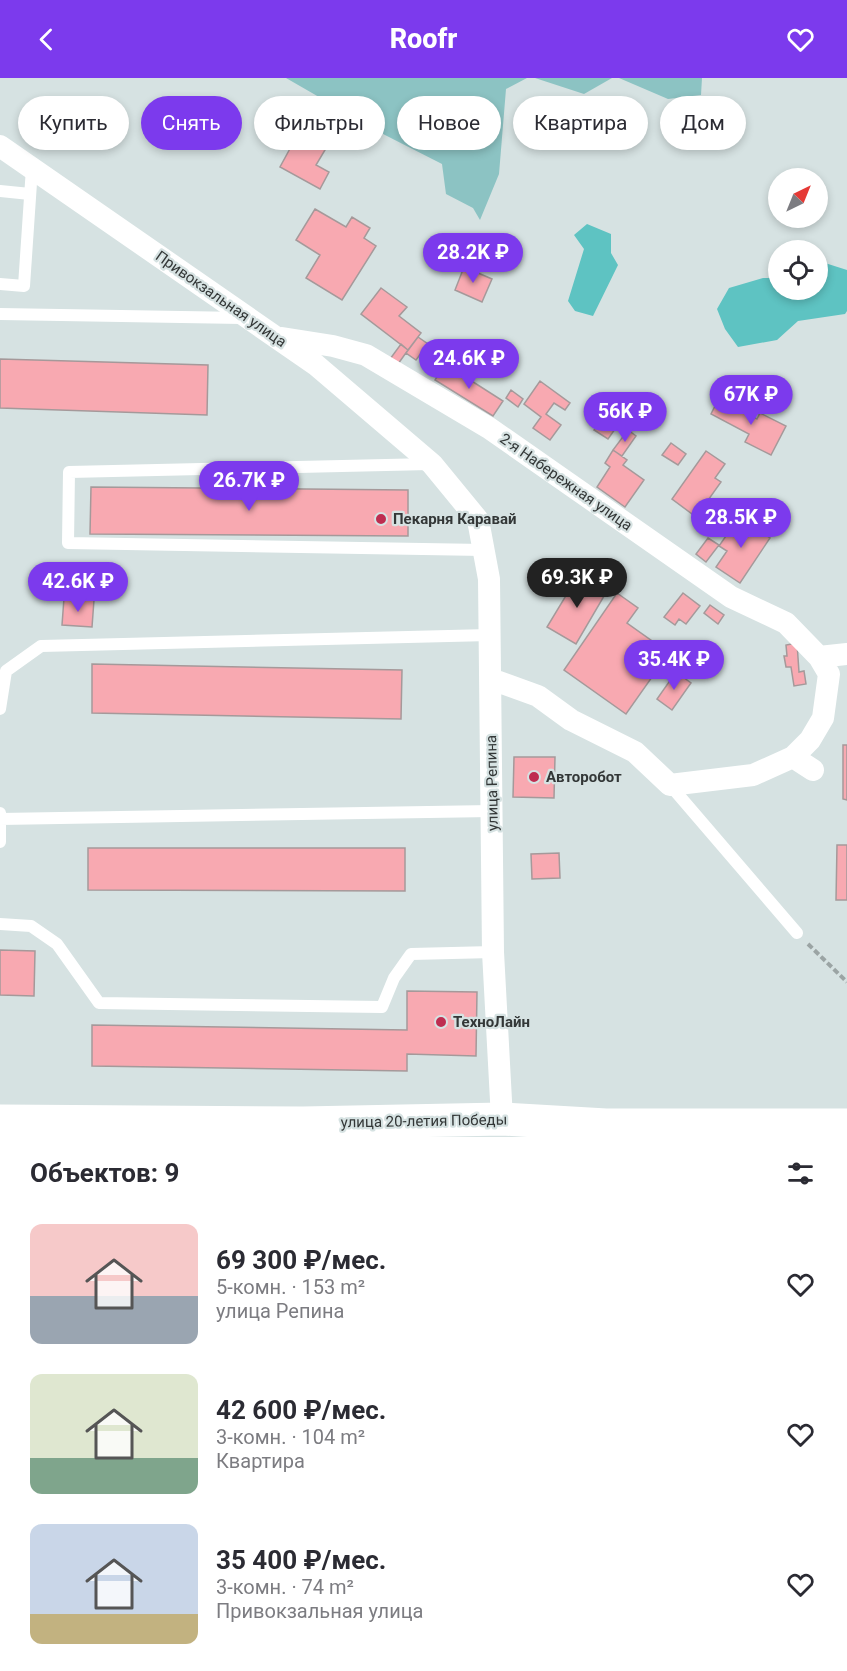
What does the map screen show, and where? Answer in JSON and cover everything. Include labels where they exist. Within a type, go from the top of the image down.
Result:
[{"type":"main road","name":"улица 20-летия Победы","points":[[0,1121],[303,1123],[502,1119],[606,1131],[847,1125]]},
{"type":"street","name":"Привокзальная улица","points":[[0,146],[277,337],[316,366],[432,464]]},
{"type":"street","name":"2-я Набережная улица","points":[[277,337],[333,346],[366,355],[489,428],[731,597],[786,623],[824,665]]},
{"type":"street","name":"улица Репина","points":[[432,464],[478,520],[489,579],[493,952],[502,1119]]},
{"type":"street","points":[[491,679],[538,696],[571,720],[634,752],[670,785],[753,775],[793,757],[810,740],[823,718],[824,665],[847,654]]},
{"type":"street","points":[[793,757],[813,770]]},
{"type":"lane","points":[[0,284],[24,286],[32,168]]},
{"type":"lane","points":[[0,191],[30,194]]},
{"type":"lane","points":[[0,314],[249,318]]},
{"type":"lane","points":[[432,464],[69,472],[68,543],[484,550]]},
{"type":"lane","points":[[0,709],[6,671],[41,646],[490,635]]},
{"type":"lane","points":[[670,785],[797,933]]},
{"type":"lane","points":[[0,819],[492,811]]},
{"type":"lane","points":[[0,812],[0,842]]},
{"type":"lane","points":[[0,924],[31,926],[57,944],[99,1003],[382,1007],[394,978],[411,954],[493,952]]},
{"type":"path","points":[[797,933],[847,982]]},
{"type":"shaded area","points":[[286,78],[527,78],[506,89],[501,150],[501,96],[397,96],[397,141],[385,135],[385,96],[317,96]]},
{"type":"shaded area","points":[[535,78],[612,78],[584,94]]},
{"type":"shaded area","points":[[619,78],[702,78],[701,95],[661,96]]},
{"type":"shaded area","points":[[414,150],[501,150],[499,174],[480,220],[473,208],[446,194],[442,164]]},
{"type":"shaded area","points":[[587,224],[611,234],[611,253],[618,265],[593,316],[575,311],[568,301],[584,249],[574,235]]},
{"type":"shaded area","points":[[828,264],[847,270],[847,311],[845,314],[798,321],[777,340],[738,347],[725,329],[717,309],[729,288],[768,278],[768,300],[828,300]]},
{"type":"building","points":[[289,150],[325,150],[316,165],[329,172],[320,189],[280,167]]},
{"type":"building","points":[[315,209],[346,227],[352,217],[370,228],[364,238],[376,246],[342,300],[306,278],[320,255],[296,240]]},
{"type":"building","points":[[464,267],[492,279],[482,302],[455,290]]},
{"type":"building","points":[[381,288],[407,307],[399,316],[421,333],[408,350],[361,314]]},
{"type":"building","points":[[418,337],[428,344],[416,360],[406,353]]},
{"type":"building","points":[[401,344],[408,350],[398,364],[390,359]]},
{"type":"building","points":[[0,359],[208,365],[207,415],[0,408]]},
{"type":"building","points":[[445,364],[503,401],[493,416],[435,380]]},
{"type":"building","points":[[540,381],[570,403],[565,410],[554,403],[546,414],[561,425],[550,440],[533,428],[541,417],[524,404]]},
{"type":"building","points":[[511,390],[523,399],[518,407],[506,398]]},
{"type":"building","points":[[719,398],[757,419],[760,413],[786,426],[771,455],[745,442],[749,434],[711,414]]},
{"type":"building","points":[[605,415],[618,425],[608,439],[594,430]]},
{"type":"building","points":[[628,430],[636,436],[622,456],[613,450]]},
{"type":"building","points":[[671,443],[686,454],[678,465],[662,455]]},
{"type":"building","points":[[613,450],[627,460],[623,465],[644,480],[625,507],[597,487],[610,467],[605,463]]},
{"type":"building","points":[[706,451],[725,464],[715,478],[721,482],[696,517],[672,499]]},
{"type":"building","points":[[91,487],[408,490],[408,536],[90,534]]},
{"type":"building","points":[[739,517],[770,538],[740,583],[716,567],[727,551],[719,546]]},
{"type":"building","points":[[708,538],[719,545],[706,562],[696,554]]},
{"type":"building","points":[[579,574],[607,591],[576,644],[547,627]]},
{"type":"building","points":[[617,593],[638,608],[627,623],[669,653],[626,714],[564,670]]},
{"type":"building","points":[[683,593],[700,606],[686,624],[679,619],[675,625],[664,617]]},
{"type":"building","points":[[64,598],[94,600],[92,627],[62,625]]},
{"type":"building","points":[[710,605],[724,615],[718,624],[704,613]]},
{"type":"building","points":[[797,643],[799,672],[804,671],[806,684],[794,686],[791,667],[786,667],[784,656],[787,656],[786,645]]},
{"type":"building","points":[[92,664],[402,670],[401,719],[92,713]]},
{"type":"building","points":[[676,672],[691,683],[672,710],[657,699]]},
{"type":"building","points":[[843,745],[847,745],[847,800],[843,799]]},
{"type":"building","name":"Авторобот","points":[[514,757],[555,757],[554,798],[513,797]]},
{"type":"building","points":[[837,845],[847,845],[847,900],[836,900]]},
{"type":"building","points":[[88,848],[405,848],[405,891],[88,890]]},
{"type":"building","points":[[559,853],[560,878],[532,879],[531,854]]},
{"type":"building","points":[[0,950],[35,951],[34,996],[0,995]]},
{"type":"building","points":[[407,991],[477,992],[476,1056],[407,1054],[407,1071],[92,1066],[92,1025],[407,1030]]},
{"type":"place","name":"Пекарня Каравай","points":[[381,519]]},
{"type":"place","name":"Авторобот","points":[[534,777]]},
{"type":"place","name":"ТехноЛайн","points":[[441,1022]]}]
